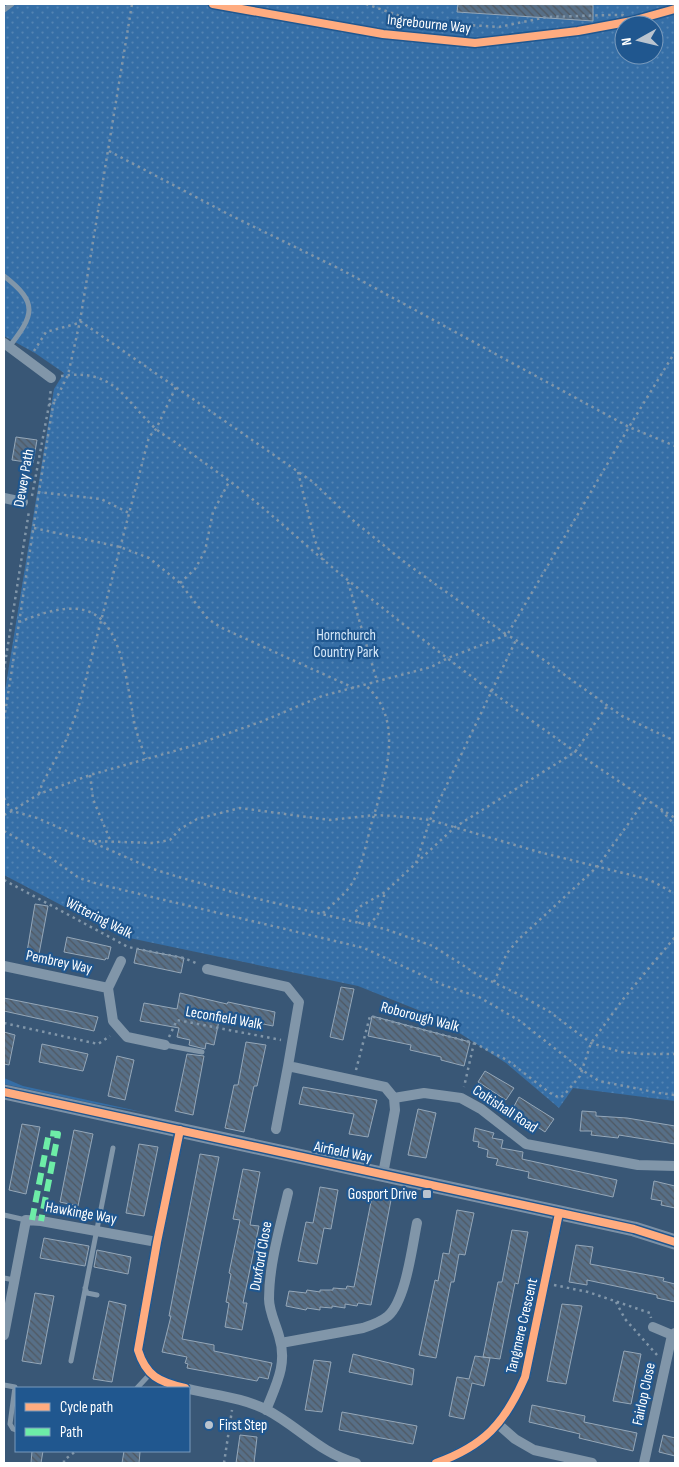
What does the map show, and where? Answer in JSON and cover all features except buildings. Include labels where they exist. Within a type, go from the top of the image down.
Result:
[{"type":"street","points":[[6,346],[52,378]]},
{"type":"street","points":[[4,498],[23,502]]},
{"type":"street","name":"Pembrey Way","points":[[120,1029],[113,1021],[108,988],[121,961]]},
{"type":"street","name":"Pembrey Way","points":[[4,966],[108,988]]},
{"type":"street","points":[[212,970],[287,987],[299,1002],[276,1129]]},
{"type":"street","points":[[120,1029],[127,1037],[165,1045]]},
{"type":"street","points":[[288,1066],[386,1087],[394,1098],[395,1110],[384,1174]]},
{"type":"street","name":"Airfield Way","points":[[4,1092],[634,1228],[675,1242]]},
{"type":"street","name":"Coltishall Road","points":[[394,1098],[424,1093],[461,1098],[481,1109],[526,1144],[638,1165],[675,1166]]},
{"type":"street","points":[[180,1130],[157,1242],[138,1350],[142,1363],[150,1374],[166,1384],[180,1387]]},
{"type":"street","name":"Duxford Close","points":[[266,1410],[280,1376],[284,1359],[282,1343],[268,1302],[271,1274],[288,1193]]},
{"type":"street","name":"Tangmere Crescent","points":[[436,1463],[453,1457],[478,1444],[498,1424],[514,1402],[525,1377],[559,1213]]},
{"type":"street","name":"Hawkinge Way","points":[[4,1335],[26,1220],[157,1242]]},
{"type":"street","points":[[282,1343],[363,1328],[376,1324],[388,1317],[401,1296],[417,1223]]},
{"type":"street","points":[[653,1327],[674,1334]]},
{"type":"street","name":"Fairlop Close","points":[[644,1463],[674,1334]]},
{"type":"street","points":[[190,1389],[234,1399],[266,1410],[318,1446],[342,1459],[356,1463]]},
{"type":"street","points":[[498,1424],[515,1439],[534,1450],[592,1463]]},
{"type":"lane","points":[[4,10],[12,4]]},
{"type":"lane","points":[[4,276],[27,297],[29,318],[24,328],[6,346]]},
{"type":"lane","points":[[165,1045],[202,1052]]},
{"type":"lane","points":[[71,1361],[113,1148]]},
{"type":"lane","points":[[4,1215],[26,1220]]},
{"type":"lane","points":[[4,1278],[15,1280]]},
{"type":"lane","points":[[85,1288],[87,1293],[98,1294]]},
{"type":"lane","points":[[139,1387],[150,1374]]},
{"type":"lane","points":[[15,1393],[10,1424],[15,1430]]},
{"type":"path","points":[[4,720],[38,492],[53,406],[68,375],[80,322],[132,4]]},
{"type":"path","points":[[366,4],[434,26],[454,24],[499,27],[547,17],[614,15]]},
{"type":"path","points":[[109,151],[228,214],[342,270],[629,427],[675,446]]},
{"type":"path","points":[[28,362],[46,332],[80,322]]},
{"type":"path","points":[[80,322],[298,471],[407,564],[607,706],[622,716],[675,741]]},
{"type":"path","points":[[4,814],[39,794],[90,775],[192,746],[263,721],[322,696],[431,667],[448,658],[507,635],[675,352]]},
{"type":"path","points":[[68,375],[81,375],[113,384],[156,429],[246,493],[348,580],[448,658],[575,752],[675,818]]},
{"type":"path","points":[[39,794],[42,784],[66,740],[78,708],[149,437],[156,429],[176,387]]},
{"type":"path","points":[[49,406],[56,399]]},
{"type":"path","points":[[298,471],[315,541],[325,561]]},
{"type":"path","points":[[180,583],[195,569],[205,551],[213,512],[229,482]]},
{"type":"path","points":[[38,492],[101,499],[130,513]]},
{"type":"path","points":[[34,528],[120,547],[149,558],[180,583],[208,619],[222,628],[355,688]]},
{"type":"path","points":[[348,580],[377,681]]},
{"type":"path","points":[[20,622],[42,614],[68,608],[90,612],[108,626],[121,655],[136,729],[146,759]]},
{"type":"path","points":[[415,864],[430,820],[516,640]]},
{"type":"path","points":[[323,914],[341,897],[354,880],[386,771],[390,738],[385,714],[374,693],[365,685]]},
{"type":"path","points":[[360,924],[356,911],[385,892],[455,827],[575,752],[607,706]]},
{"type":"path","points":[[90,775],[93,799],[111,842]]},
{"type":"path","points":[[4,798],[12,811],[37,818],[153,868],[254,898],[385,929],[433,946],[478,975],[550,1012],[591,1043],[622,1052],[675,1054]]},
{"type":"path","points":[[494,982],[507,953],[519,938],[598,866],[646,799]]},
{"type":"path","points":[[657,806],[675,825]]},
{"type":"path","points":[[91,841],[153,843],[170,840],[180,829],[197,819],[240,808],[330,820],[374,815],[430,820],[539,852],[654,882],[675,894]]},
{"type":"path","points":[[4,831],[48,856],[79,878],[364,948],[443,985],[479,997],[520,1021],[582,1070],[599,1081],[659,1094],[675,1095]]},
{"type":"path","points":[[366,925],[375,920],[385,892]]},
{"type":"path","points":[[474,1043],[507,1060],[550,1093],[560,1098],[580,1076],[591,1043],[624,998],[675,937]]},
{"type":"path","points":[[4,1023],[98,1044],[120,1029]]},
{"type":"path","points":[[545,1283],[616,1300],[650,1314],[653,1327]]},
{"type":"path","points":[[616,1300],[625,1319],[666,1364]]},
{"type":"path","points":[[224,1463],[234,1399]]},
{"type":"path","points":[[64,1463],[64,1460],[75,1452]]},
{"type":"green space","name":"Hornchurch Country Park","points":[[4,4],[675,4],[675,1101],[573,1088],[559,1108],[506,1063],[433,1016],[358,986],[120,936],[4,875],[4,697],[54,389],[64,373],[35,353],[4,336]]},
{"type":"green space","points":[[4,1078],[23,1086],[147,1113],[4,1084]]},
{"type":"marked path","points":[[32,1220],[49,1133],[58,1134],[41,1221]]},
{"type":"cycle path","name":"Ingrebourne Way","points":[[213,4],[383,34],[475,43],[578,31],[632,21],[675,9]]},
{"type":"cycle path","points":[[4,1092],[634,1229],[675,1242]]},
{"type":"cycle path","points":[[180,1130],[157,1242],[138,1350],[141,1359],[150,1372],[161,1380],[182,1387]]},
{"type":"cycle path","points":[[436,1463],[467,1449],[491,1431],[501,1420],[525,1377],[559,1213]]},
{"type":"place","name":"Gosport Drive","points":[[427,1194]]},
{"type":"place","name":"First Step","points":[[209,1425]]}]
